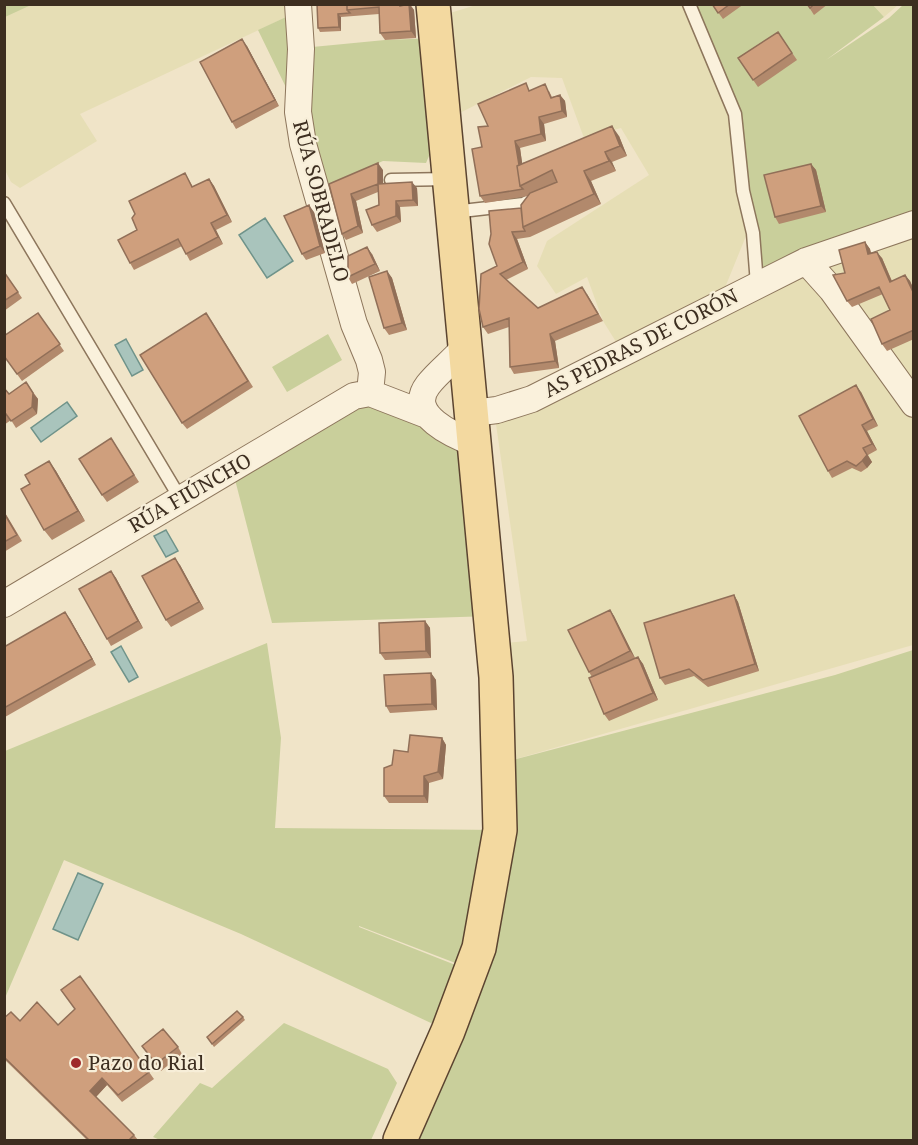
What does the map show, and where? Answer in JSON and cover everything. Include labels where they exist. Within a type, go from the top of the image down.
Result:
[{"type":"main road","points":[[400,1140],[448,1031],[479,948],[500,830],[496,677],[433,4]]},
{"type":"street","name":"RÚA SOBRADELO","points":[[298,4],[301,48],[298,112],[303,144],[354,324],[369,360],[375,394]]},
{"type":"street","name":"AS PEDRAS DE CORÓN","points":[[473,420],[532,399],[683,325],[757,284],[806,261],[914,224]]},
{"type":"street","points":[[806,261],[832,290],[914,404]]},
{"type":"street","points":[[426,414],[423,402],[427,387],[464,348]]},
{"type":"street","name":"RÚA FIÚNCHO","points":[[12,595],[354,396],[427,387],[453,393],[473,420]]},
{"type":"street","points":[[375,394],[426,414],[454,436],[473,420]]},
{"type":"lane","points":[[689,4],[735,114],[743,191],[753,233],[757,284]]},
{"type":"lane","points":[[391,180],[450,179]]},
{"type":"lane","points":[[453,212],[523,204],[547,193]]},
{"type":"lane","points":[[4,203],[180,498]]},
{"type":"shaded area","points":[[19,4],[298,4],[299,11],[80,114],[97,141],[20,188],[11,182],[5,170],[4,12]]},
{"type":"shaded area","points":[[476,5],[684,5],[735,134],[739,196],[746,236],[722,295],[623,353],[603,321],[587,277],[556,294],[537,266],[547,241],[649,175],[621,128],[584,138],[562,78],[531,77],[444,121],[434,18]]},
{"type":"shaded area","points":[[873,5],[898,5],[884,17]]},
{"type":"shaded area","points":[[913,232],[913,645],[498,764],[493,644],[527,641],[496,424],[806,270]]},
{"type":"green space","points":[[5,4],[31,4],[31,5],[5,17]]},
{"type":"green space","points":[[690,4],[873,5],[884,17],[826,60],[889,18],[903,5],[913,5],[913,220],[757,284],[735,115]]},
{"type":"green space","points":[[299,11],[302,48],[385,40],[436,38],[444,121],[426,163],[383,161],[316,190],[298,112],[258,30]]},
{"type":"green space","points":[[328,334],[342,360],[287,392],[272,367]]},
{"type":"green space","points":[[354,396],[476,444],[491,616],[272,623],[232,468]]},
{"type":"green space","points":[[267,643],[281,738],[275,828],[500,830],[498,764],[835,675],[913,650],[913,1140],[398,1140],[448,1031],[241,934],[64,860],[5,998],[5,751]],"holes":[[[359,926],[471,969],[486,977]]]},
{"type":"green space","points":[[284,1023],[388,1069],[397,1083],[371,1140],[160,1140],[153,1137],[200,1083],[212,1088]]},
{"type":"water","points":[[265,218],[293,261],[267,278],[239,235]]},
{"type":"water","points":[[126,339],[143,370],[132,376],[115,345]]},
{"type":"water","points":[[67,402],[77,416],[41,442],[31,428]]},
{"type":"water","points":[[166,530],[178,551],[166,557],[154,536]]},
{"type":"water","points":[[121,646],[138,677],[129,682],[111,652]]},
{"type":"water","points":[[78,873],[103,884],[78,940],[53,929]]},
{"type":"building","points":[[317,4],[347,4],[347,10],[350,13],[338,14],[339,27],[318,28]]},
{"type":"building","points":[[347,4],[400,4],[400,6],[409,4],[411,31],[380,33],[379,7],[347,10]]},
{"type":"building","points":[[712,4],[730,4],[718,13]]},
{"type":"building","points":[[778,32],[792,53],[753,80],[738,58]]},
{"type":"building","points":[[242,39],[275,100],[232,122],[200,62]]},
{"type":"building","points":[[526,83],[529,91],[545,84],[551,98],[560,95],[562,111],[539,117],[541,134],[515,141],[520,186],[523,189],[480,196],[472,149],[482,147],[478,127],[488,126],[478,104]]},
{"type":"building","points":[[612,126],[620,146],[605,152],[609,161],[584,171],[594,194],[523,227],[521,205],[530,193],[557,182],[552,170],[520,186],[517,166]]},
{"type":"building","points":[[378,163],[378,184],[351,194],[358,226],[342,234],[329,184]]},
{"type":"building","points":[[811,164],[821,206],[775,217],[764,175]]},
{"type":"building","points":[[185,173],[192,187],[209,179],[227,215],[211,223],[218,237],[186,254],[178,239],[130,263],[118,240],[137,230],[132,218],[135,214],[129,201]]},
{"type":"building","points":[[412,182],[413,200],[396,201],[396,216],[372,225],[366,210],[379,205],[378,184]]},
{"type":"building","points":[[309,205],[320,246],[302,254],[284,216]]},
{"type":"building","points":[[521,208],[525,231],[512,232],[523,262],[500,274],[538,308],[582,287],[598,314],[550,334],[555,361],[510,367],[509,318],[483,327],[479,309],[481,274],[497,266],[489,244],[491,234],[489,211]]},
{"type":"building","points":[[865,242],[868,254],[877,252],[890,282],[905,275],[914,294],[914,330],[882,344],[871,319],[890,310],[879,287],[847,301],[833,275],[845,273],[839,250]]},
{"type":"building","points":[[367,247],[375,264],[348,277],[348,256]]},
{"type":"building","points":[[387,271],[402,323],[384,328],[369,277]]},
{"type":"building","points":[[4,272],[18,292],[4,301]]},
{"type":"building","points":[[38,313],[60,344],[17,374],[4,356],[4,336]]},
{"type":"building","points":[[206,313],[248,381],[182,423],[140,355]]},
{"type":"building","points":[[26,382],[33,393],[32,407],[11,421],[6,414],[4,415],[4,388],[9,394]]},
{"type":"building","points":[[856,385],[873,419],[862,425],[872,444],[863,448],[867,455],[856,466],[847,461],[828,471],[799,416]]},
{"type":"building","points":[[111,438],[134,475],[102,495],[79,459]]},
{"type":"building","points":[[49,461],[78,511],[44,530],[21,489],[30,484],[25,475]]},
{"type":"building","points":[[4,513],[17,535],[4,542]]},
{"type":"building","points":[[175,558],[199,602],[166,620],[142,576]]},
{"type":"building","points":[[111,571],[138,621],[107,639],[79,589]]},
{"type":"building","points":[[734,595],[755,664],[703,680],[689,669],[660,678],[644,623]]},
{"type":"building","points":[[610,610],[630,651],[589,672],[568,630]]},
{"type":"building","points":[[65,612],[92,659],[4,708],[4,647]]},
{"type":"building","points":[[425,621],[426,651],[380,653],[379,623]]},
{"type":"building","points":[[638,657],[653,693],[604,714],[589,678]]},
{"type":"building","points":[[431,673],[432,704],[386,706],[384,675]]},
{"type":"building","points":[[410,735],[442,738],[438,772],[424,776],[424,796],[384,796],[384,768],[392,765],[394,750],[408,752]]},
{"type":"building","name":"Pazo do Rial","points":[[80,976],[149,1072],[118,1095],[102,1078],[90,1091],[134,1135],[129,1140],[89,1140],[4,1057],[4,1018],[11,1012],[20,1021],[37,1002],[58,1025],[75,1009],[61,990]]},
{"type":"building","points":[[237,1011],[243,1017],[212,1044],[207,1037]]},
{"type":"building","points":[[163,1029],[178,1047],[156,1064],[142,1046]]},
{"type":"place","name":"Pazo do Rial","points":[[76,1063]]}]
